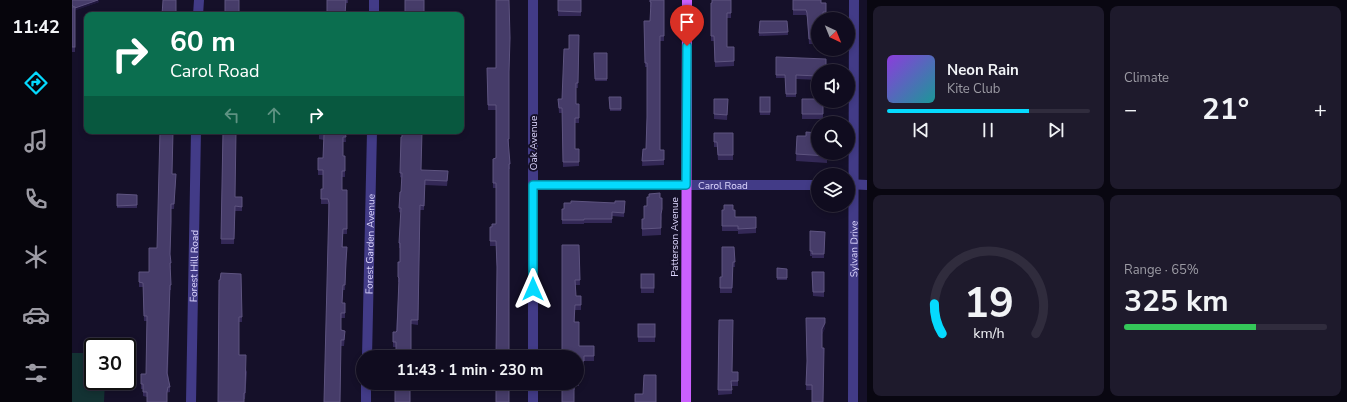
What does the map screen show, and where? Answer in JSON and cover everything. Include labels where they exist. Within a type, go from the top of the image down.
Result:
[{"type":"main road","name":"Patterson Avenue","points":[[686,402],[687,0]]},
{"type":"street","points":[[198,12],[199,0]]},
{"type":"street","points":[[374,0],[374,12]]},
{"type":"street","name":"Oak Avenue","points":[[533,0],[533,350]]},
{"type":"street","name":"Sylvan Drive","points":[[851,168],[854,0]]},
{"type":"street","name":"Forest Hill Road","points":[[191,402],[196,134]]},
{"type":"street","name":"Forest Garden Avenue","points":[[367,350],[372,134]]},
{"type":"street","points":[[855,184],[867,184]]},
{"type":"street","name":"Carol Road","points":[[533,185],[811,185]]},
{"type":"street","name":"Sylvan Drive","points":[[851,212],[853,402]]},
{"type":"street","points":[[366,390],[366,402]]},
{"type":"street","points":[[533,390],[533,402]]},
{"type":"green space","points":[[72,353],[84,353],[84,390],[105,390],[104,402],[72,402]]},
{"type":"building","points":[[72,0],[98,0],[75,8],[73,7]]},
{"type":"building","points":[[163,0],[176,0],[176,12],[162,12]]},
{"type":"building","points":[[225,0],[239,0],[239,12],[225,12]]},
{"type":"building","points":[[327,0],[346,0],[345,12],[327,12]]},
{"type":"building","points":[[405,0],[424,0],[424,12],[405,12]]},
{"type":"building","points":[[496,0],[509,0],[509,350],[496,350],[496,241],[490,241],[490,227],[492,227],[492,224],[496,224],[496,183],[493,183],[493,159],[496,158],[496,105],[488,105],[487,68],[496,68]]},
{"type":"building","points":[[558,0],[581,0],[581,12],[558,11]]},
{"type":"building","points":[[650,0],[664,0],[664,36],[660,36],[660,150],[664,150],[664,160],[642,161],[643,149],[646,149],[647,117],[647,63],[645,63],[644,21],[650,21]]},
{"type":"building","points":[[712,0],[731,0],[731,13],[727,13],[727,47],[734,47],[734,61],[715,62],[714,36],[711,36]]},
{"type":"building","points":[[793,0],[821,0],[821,3],[826,3],[826,12],[811,12],[811,39],[809,39],[806,10],[793,10]]},
{"type":"building","points":[[72,7],[75,7],[75,47],[72,47]]},
{"type":"building","points":[[760,21],[787,21],[788,32],[759,33]]},
{"type":"building","points":[[569,35],[579,35],[576,104],[579,104],[579,118],[575,118],[575,149],[579,149],[579,162],[563,162],[562,108],[559,108],[558,99],[562,99],[564,49],[569,49]]},
{"type":"building","points":[[594,53],[607,53],[607,79],[595,79]]},
{"type":"building","points":[[776,57],[826,59],[826,64],[811,64],[811,76],[796,75],[796,94],[786,94],[785,75],[776,75]]},
{"type":"building","points":[[609,97],[621,97],[621,109],[610,109]]},
{"type":"building","points":[[760,97],[770,97],[770,112],[760,112]]},
{"type":"building","points":[[714,99],[728,99],[727,115],[714,114]]},
{"type":"building","points":[[802,99],[811,99],[811,108],[823,108],[823,114],[802,114]]},
{"type":"building","points":[[806,132],[811,132],[811,155],[796,154],[797,136],[806,136]]},
{"type":"building","points":[[714,133],[733,133],[733,155],[718,155],[717,142],[714,142]]},
{"type":"building","points":[[160,134],[173,134],[172,174],[176,174],[174,204],[171,204],[171,285],[167,373],[170,387],[168,387],[167,392],[167,402],[147,402],[147,392],[143,392],[143,384],[141,384],[141,374],[146,374],[147,316],[144,316],[143,283],[139,282],[139,272],[149,272],[149,248],[157,248]]},
{"type":"building","points":[[223,134],[236,134],[235,197],[242,197],[242,207],[235,206],[234,239],[221,239]]},
{"type":"building","points":[[324,134],[346,134],[346,137],[343,137],[345,171],[342,171],[342,190],[347,190],[347,229],[343,229],[342,247],[347,247],[345,285],[343,285],[342,303],[345,303],[345,313],[341,313],[341,330],[345,331],[344,340],[341,340],[340,402],[324,402],[329,203],[328,199],[321,199],[321,189],[323,189],[323,170],[318,170],[318,158],[323,158]]},
{"type":"building","points":[[402,134],[422,134],[421,170],[448,171],[447,181],[425,180],[424,206],[420,205],[418,320],[411,320],[411,350],[396,350],[396,342],[393,342],[393,332],[397,331],[399,278],[398,262],[400,262],[399,243],[401,208],[399,208],[402,173],[400,173]]},
{"type":"building","points":[[660,193],[660,198],[662,198],[661,228],[642,229],[644,206],[647,206],[647,197],[649,197],[649,194]]},
{"type":"building","points":[[117,194],[137,195],[137,205],[117,206]]},
{"type":"building","points":[[571,201],[615,203],[615,201],[625,201],[624,213],[612,212],[612,219],[562,220],[562,209],[564,209],[564,203],[571,203]]},
{"type":"building","points":[[724,205],[733,205],[735,217],[756,217],[756,228],[738,229],[738,226],[722,226],[722,210],[724,210]]},
{"type":"building","points":[[810,231],[825,232],[824,254],[812,254],[812,251],[810,251]]},
{"type":"building","points":[[562,245],[579,245],[580,280],[575,280],[576,296],[581,296],[581,305],[575,305],[574,322],[579,322],[579,346],[594,346],[594,356],[584,356],[584,350],[562,350]]},
{"type":"building","points":[[722,247],[734,247],[735,262],[733,262],[732,288],[720,288],[720,277],[722,277]]},
{"type":"building","points":[[777,268],[787,269],[787,278],[777,278]]},
{"type":"building","points":[[812,272],[824,272],[824,292],[813,292]]},
{"type":"building","points":[[221,273],[241,274],[242,317],[239,317],[239,355],[246,355],[244,402],[218,402],[219,280]]},
{"type":"building","points":[[641,274],[654,274],[654,288],[641,288]]},
{"type":"building","points":[[806,318],[825,318],[825,323],[822,329],[822,348],[824,348],[823,402],[812,402],[812,385],[806,385]]},
{"type":"building","points":[[719,320],[733,320],[732,372],[738,372],[738,381],[731,381],[732,390],[718,390]]},
{"type":"building","points":[[638,324],[655,324],[655,337],[638,337]]},
{"type":"building","points":[[644,375],[656,375],[656,402],[635,402],[635,394],[643,394]]},
{"type":"building","points":[[395,390],[410,390],[410,402],[395,402]]},
{"type":"building","points":[[496,390],[509,390],[509,402],[496,402]]},
{"type":"building","points":[[562,390],[574,390],[574,402],[562,402]]},
{"type":"route","points":[[533,289],[533,185],[686,185],[687,46]]}]
